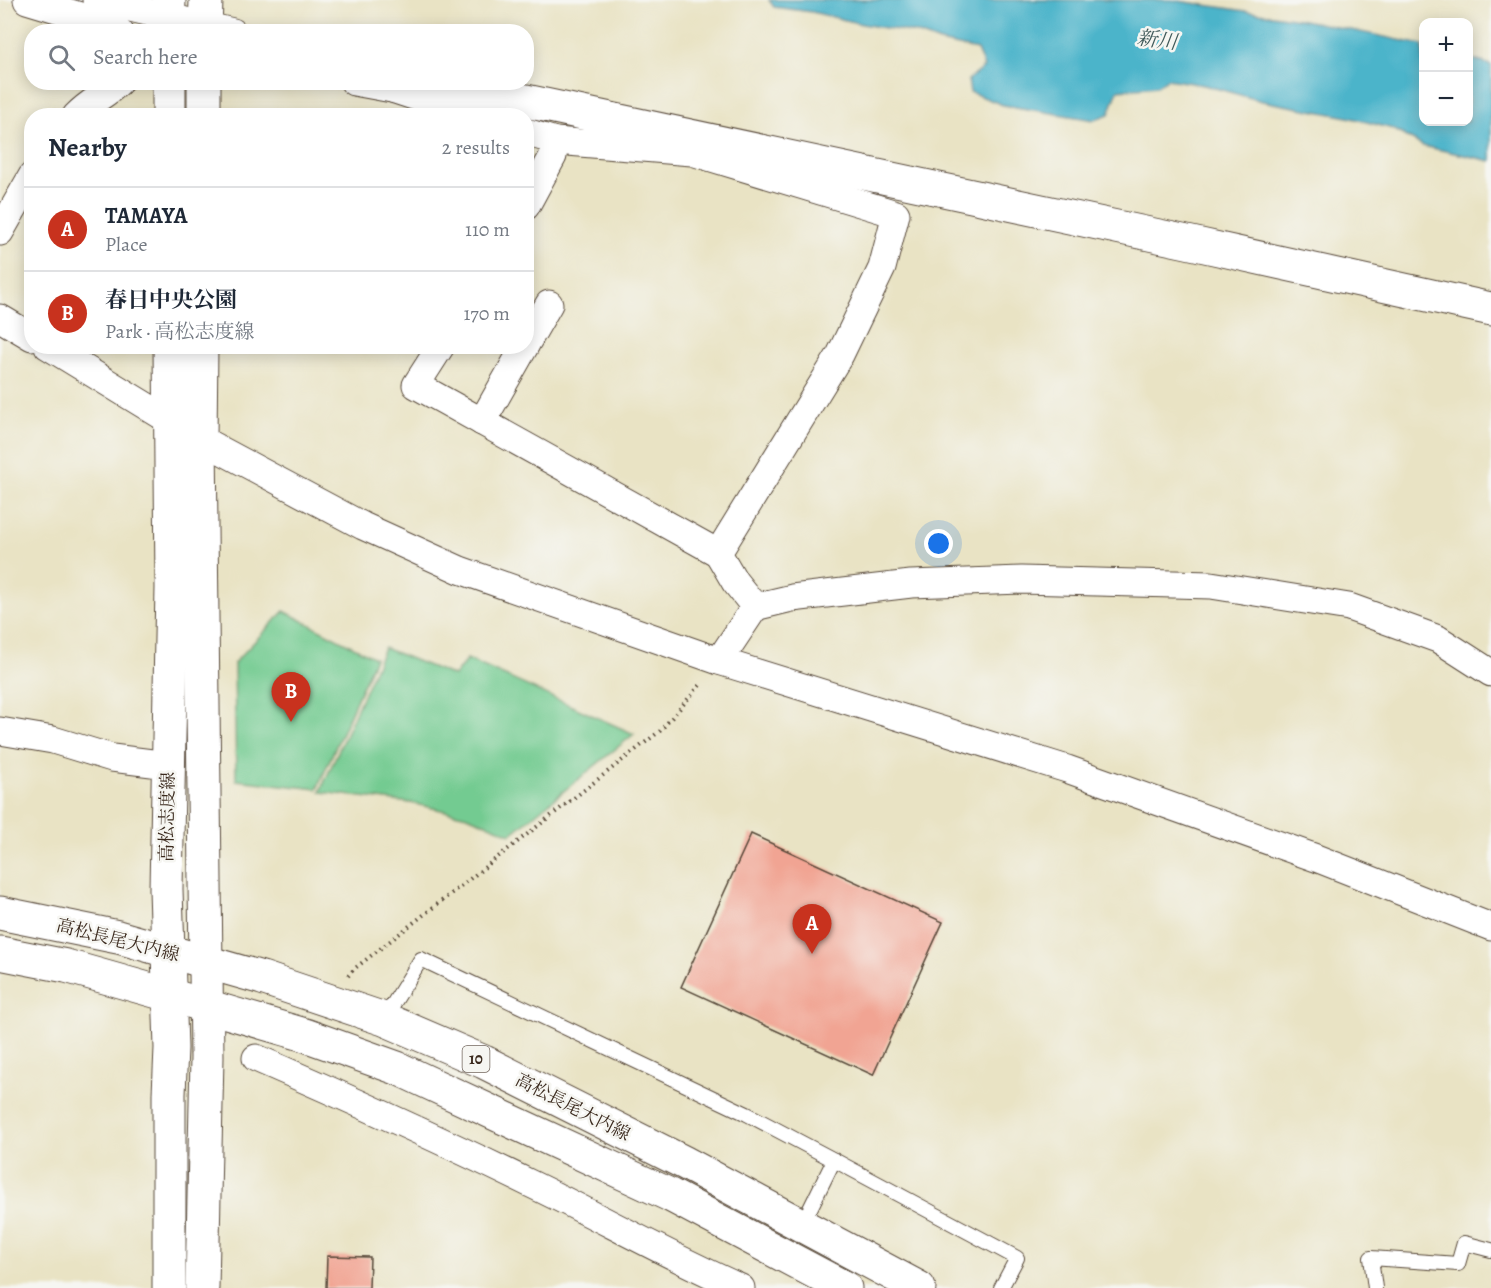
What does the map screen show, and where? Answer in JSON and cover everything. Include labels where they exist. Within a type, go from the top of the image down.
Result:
[{"type":"main road","points":[[168,90],[169,108]]},
{"type":"main road","points":[[204,90],[204,108]]},
{"type":"main road","points":[[474,90],[1491,309]]},
{"type":"main road","name":"高松志度線","points":[[169,1288],[171,1048],[166,889],[172,588],[170,354]]},
{"type":"main road","name":"高松志度線","points":[[201,354],[207,963],[202,1288]]},
{"type":"main road","name":"高松長尾大内線","points":[[0,913],[81,928],[168,951],[261,978],[384,1019],[484,1062],[685,1163],[920,1288]]},
{"type":"main road","name":"高松長尾大内線","points":[[0,953],[66,966],[207,1006],[305,1035],[397,1068],[670,1195],[845,1288]]},
{"type":"street","points":[[27,0],[104,24]]},
{"type":"street","points":[[96,0],[211,21]]},
{"type":"street","points":[[83,108],[87,103],[112,90]]},
{"type":"street","points":[[404,90],[452,108]]},
{"type":"street","points":[[534,134],[555,141],[692,152],[896,214],[882,268],[840,355],[718,553]]},
{"type":"street","points":[[534,191],[553,156],[555,141]]},
{"type":"street","points":[[0,232],[24,190]]},
{"type":"street","points":[[534,331],[549,304]]},
{"type":"street","points":[[0,318],[24,332]]},
{"type":"street","points":[[61,354],[200,439],[363,526],[460,570],[719,661],[1067,769],[1316,858],[1491,927]]},
{"type":"street","points":[[436,354],[416,385],[718,553],[735,582],[755,607]]},
{"type":"street","points":[[482,422],[521,354]]},
{"type":"street","points":[[719,661],[755,607],[792,598],[911,584],[1021,579],[1211,585],[1349,607],[1438,639],[1491,673]]},
{"type":"street","points":[[0,730],[53,740],[112,758],[168,765]]},
{"type":"street","points":[[256,1058],[414,1128],[530,1183],[701,1271],[741,1288]]},
{"type":"lane","points":[[384,1019],[421,959],[747,1114],[1017,1257],[1001,1288]]},
{"type":"lane","points":[[801,1225],[834,1161]]},
{"type":"lane","points":[[1375,1288],[1371,1258],[1458,1264],[1464,1243],[1491,1250]]},
{"type":"path","points":[[330,1001],[354,969],[660,730],[693,696],[719,661]]},
{"type":"green space","points":[[284,611],[375,658],[317,789],[236,780],[234,663]]},
{"type":"green space","points":[[384,648],[454,676],[467,659],[634,734],[511,834],[467,816],[411,803],[320,792]]},
{"type":"water","name":"新川","points":[[769,0],[1172,0],[1299,19],[1419,44],[1419,126],[1473,126],[1473,59],[1491,65],[1491,161],[1423,146],[1393,129],[1348,117],[1262,101],[1204,85],[1167,79],[1157,86],[1118,90],[1109,114],[1094,120],[1003,105],[970,92],[968,80],[984,67],[977,50],[940,42],[916,33],[862,24],[812,12],[774,7]]},
{"type":"building","points":[[751,834],[943,922],[873,1075],[681,987]]},
{"type":"building","points":[[327,1256],[370,1257],[369,1288],[326,1288]]},
{"type":"place","name":"春日中央公園","points":[[291,722]]},
{"type":"place","name":"TAMAYA","points":[[812,954]]}]
